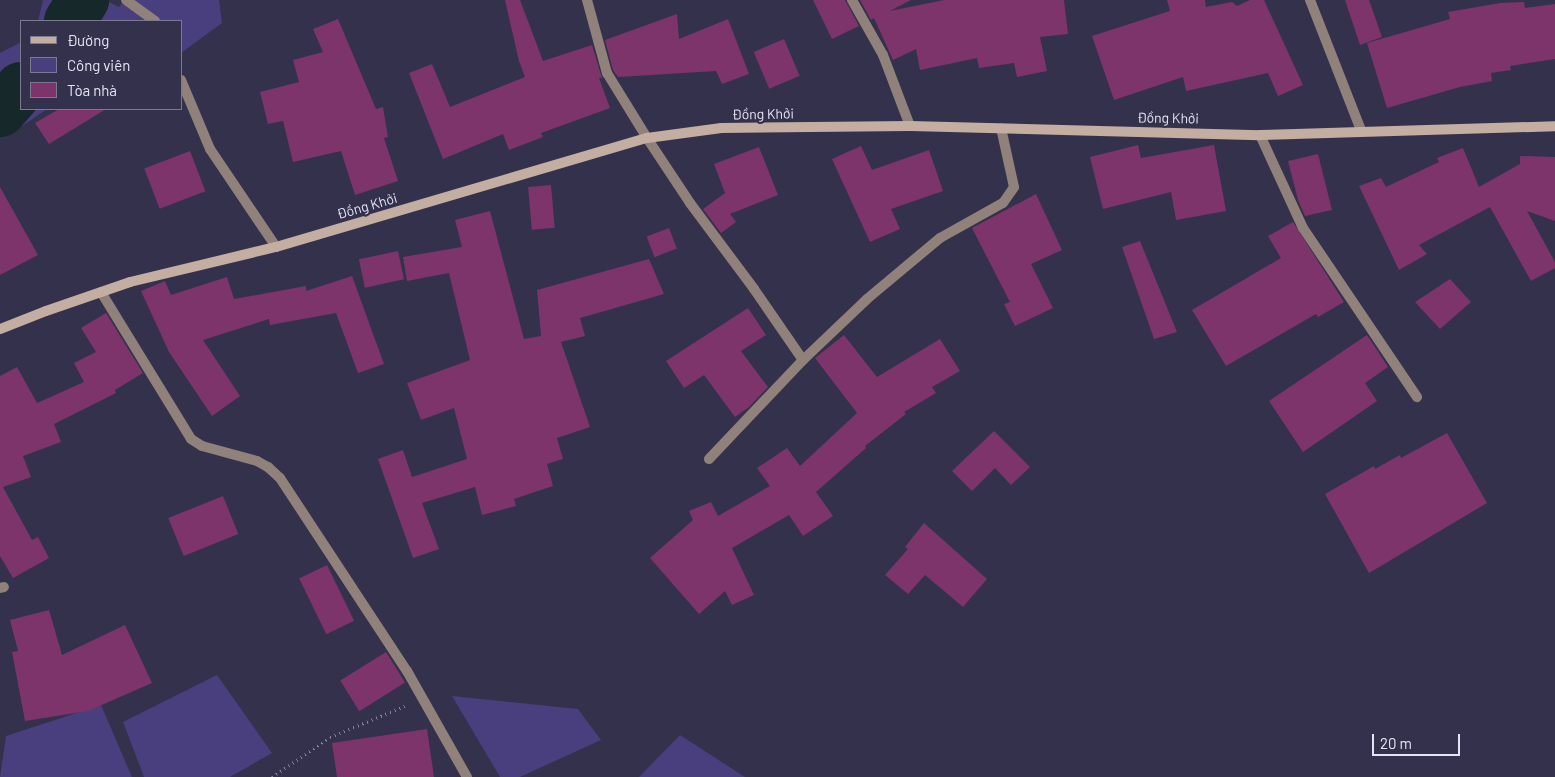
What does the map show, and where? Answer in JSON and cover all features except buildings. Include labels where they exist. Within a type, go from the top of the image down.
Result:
[{"type":"street","points":[[587,0],[607,73],[690,203],[754,289],[803,360]]},
{"type":"street","points":[[852,0],[883,55],[910,126]]},
{"type":"street","points":[[1310,0],[1361,130]]},
{"type":"street","points":[[130,3],[154,20]]},
{"type":"street","points":[[182,82],[210,149],[276,247]]},
{"type":"street","name":"Đồng Khởi","points":[[0,329],[130,282],[276,247],[647,138],[721,128],[910,126],[1260,135],[1361,130],[1555,126]]},
{"type":"street","points":[[709,459],[803,360],[867,299],[940,238],[1003,203],[1014,187],[1001,128]]},
{"type":"street","points":[[1260,135],[1303,228],[1417,397]]},
{"type":"street","points":[[102,292],[190,439],[202,446],[257,461],[268,467],[280,478],[408,671],[467,777]]},
{"type":"path","points":[[272,777],[330,736],[407,705]]},
{"type":"green space","points":[[43,0],[105,0],[119,7],[124,0],[219,0],[222,23],[182,52],[182,20],[38,20]]},
{"type":"green space","points":[[20,43],[20,110],[46,110],[22,126],[0,134],[0,53]]},
{"type":"green space","points":[[217,675],[272,753],[230,777],[144,777],[123,722]]},
{"type":"green space","points":[[452,696],[578,709],[601,740],[520,777],[500,777]]},
{"type":"green space","points":[[101,705],[132,777],[0,777],[6,736]]},
{"type":"green space","points":[[680,735],[745,777],[639,777]]},
{"type":"waterway","points":[[71,20],[83,0]]},
{"type":"waterway","points":[[0,111],[20,89]]}]
